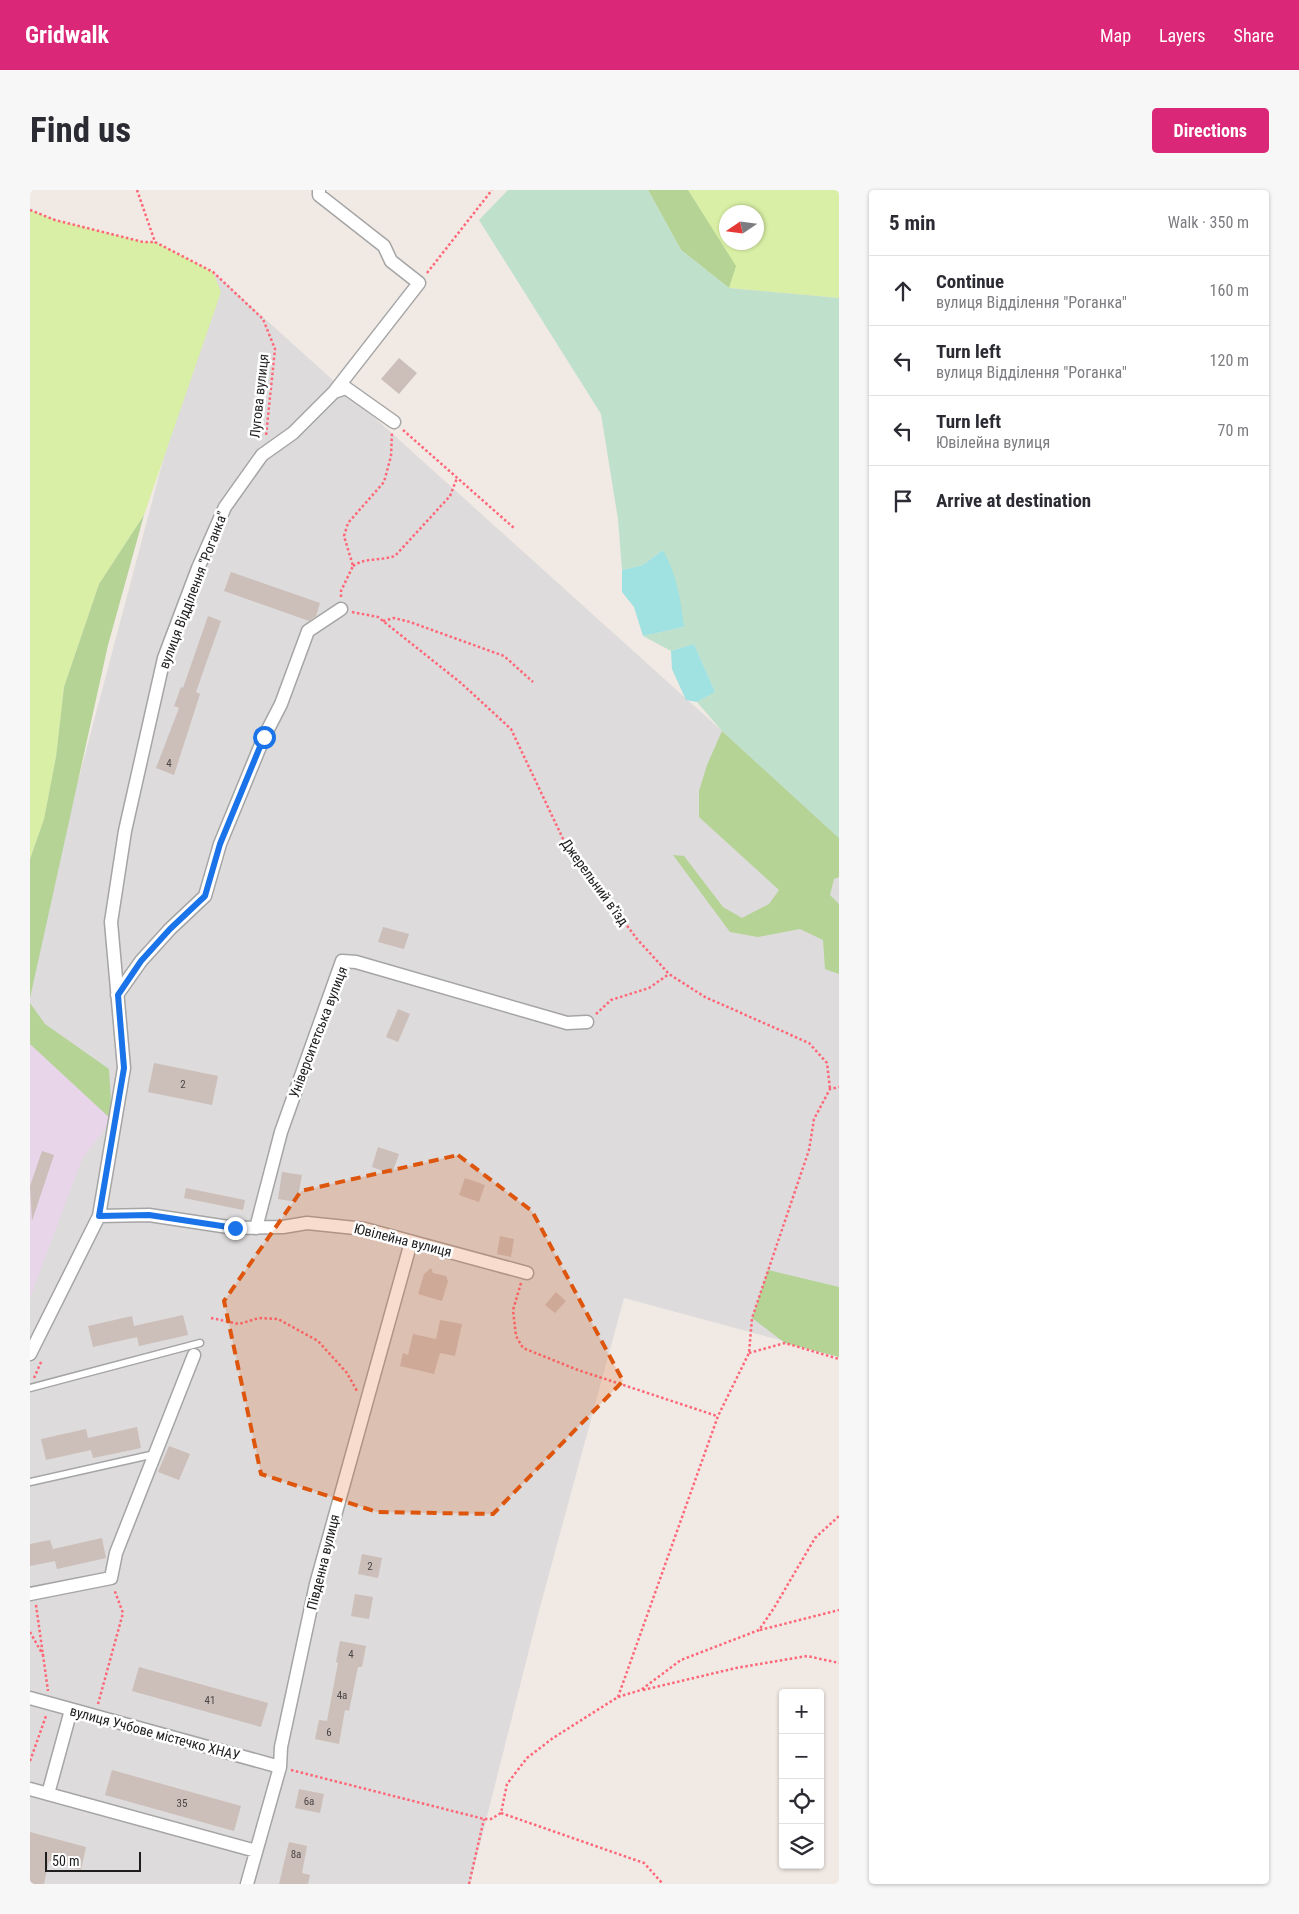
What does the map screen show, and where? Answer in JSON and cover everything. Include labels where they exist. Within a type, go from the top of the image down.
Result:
[{"type":"street","points":[[319,190],[319,195],[384,246],[391,261],[419,283]]},
{"type":"street","name":"вулиця Відділення \"Роганка\"","points":[[30,1354],[99,1216],[124,1068],[111,922],[125,830],[164,658],[198,568],[225,507],[262,455],[292,433],[334,392],[419,283]]},
{"type":"street","points":[[334,392],[346,388],[394,422]]},
{"type":"street","points":[[118,995],[141,961],[170,929],[205,896],[220,844],[264,737],[282,704],[308,631],[341,609]]},
{"type":"street","name":"Університетська вулиця","points":[[256,1228],[281,1132],[342,961],[356,962],[567,1023],[587,1022]]},
{"type":"street","name":"Ювілейна вулиця","points":[[99,1216],[149,1215],[235,1228],[283,1227],[308,1223],[365,1229],[526,1273]]},
{"type":"street","name":"Південна вулиця","points":[[247,1884],[280,1767],[281,1747],[316,1584],[411,1242]]},
{"type":"street","points":[[32,1594],[110,1578],[116,1553],[194,1355]]},
{"type":"street","name":"вулиця Учбове містечко ХНАУ","points":[[30,1698],[280,1767]]},
{"type":"street","points":[[48,1794],[71,1710]]},
{"type":"street","points":[[30,1789],[256,1851]]},
{"type":"lane","points":[[30,1388],[200,1343]]},
{"type":"lane","points":[[30,1482],[156,1454]]},
{"type":"path","points":[[30,210],[55,220],[143,242],[155,242],[137,190]]},
{"type":"path","points":[[419,283],[492,190]]},
{"type":"path","name":"Лугова вулиця","points":[[155,242],[213,272],[263,319],[275,349],[269,418],[262,455]]},
{"type":"path","points":[[394,422],[514,528]]},
{"type":"path","points":[[353,566],[344,536],[348,523],[384,482],[392,456],[394,422]]},
{"type":"path","points":[[341,609],[341,591],[353,566],[362,560],[385,560],[395,556],[450,496],[457,478]]},
{"type":"path","name":"Джерельний в’їзд","points":[[341,609],[378,617],[462,683],[511,729],[564,841],[638,939],[669,974],[705,997],[809,1043],[827,1063],[830,1089]]},
{"type":"path","points":[[383,621],[394,618],[410,622],[504,656],[533,682]]},
{"type":"path","points":[[587,1022],[611,1000],[649,988],[669,974]]},
{"type":"path","points":[[618,1697],[718,1416],[749,1354],[752,1318],[808,1150],[814,1119],[830,1089],[839,1087]]},
{"type":"path","points":[[526,1273],[519,1288],[513,1310],[516,1336],[523,1348],[578,1370],[718,1416]]},
{"type":"path","points":[[211,1318],[239,1324],[259,1318],[278,1319],[318,1341],[347,1373],[354,1389],[367,1399]]},
{"type":"path","points":[[749,1354],[785,1343],[839,1359]]},
{"type":"path","points":[[759,1630],[815,1538],[839,1516]]},
{"type":"path","points":[[95,1717],[123,1613],[110,1578]]},
{"type":"path","points":[[30,1761],[50,1704],[32,1594]]},
{"type":"path","points":[[641,1690],[681,1660],[759,1630],[839,1610]]},
{"type":"path","points":[[30,1632],[43,1656]]},
{"type":"path","points":[[280,1767],[484,1819],[491,1819],[501,1813],[507,1784],[527,1758],[618,1697],[736,1668],[807,1656],[839,1663]]},
{"type":"path","points":[[501,1813],[644,1863],[663,1884]]},
{"type":"path","points":[[469,1884],[484,1819]]},
{"type":"highlighted area","points":[[458,1155],[532,1211],[623,1381],[493,1514],[377,1512],[261,1474],[224,1301],[301,1191]]},
{"type":"shaded area","points":[[213,272],[722,731],[839,822],[839,1356],[624,1298],[537,1618],[470,1884],[30,1884],[30,962]]},
{"type":"shaded area","points":[[30,1044],[112,1120],[82,1159],[30,1298]]},
{"type":"green space","points":[[508,190],[648,190],[681,250],[729,288],[839,298],[839,838],[722,731],[697,702],[715,692],[694,644],[671,651],[643,636],[684,627],[663,550],[643,565],[622,570],[618,519],[601,414],[479,220]]},
{"type":"green space","points":[[648,190],[688,190],[719,239],[719,250],[726,250],[736,266],[729,288],[681,250]]},
{"type":"green space","points":[[688,190],[839,190],[839,298],[729,288],[735,266],[725,250],[764,250],[764,205],[719,205],[719,240]]},
{"type":"green space","points":[[30,210],[55,220],[143,242],[155,242],[213,272],[221,292],[144,515],[99,584],[64,687],[56,757],[44,819],[30,859]]},
{"type":"green space","points":[[144,515],[108,645],[30,998],[30,859],[44,819],[56,757],[64,687],[99,584]]},
{"type":"green space","points":[[722,731],[839,838],[839,877],[834,879],[830,895],[839,904],[839,974],[825,969],[823,940],[800,929],[758,937],[730,932],[673,855],[684,856],[723,907],[742,918],[769,904],[779,890],[699,817],[699,791],[707,765]]},
{"type":"green space","points":[[30,1003],[45,1024],[109,1069],[112,1120],[30,1044]]},
{"type":"green space","points":[[768,1270],[839,1287],[839,1357],[785,1343],[752,1318]]},
{"type":"water","points":[[663,550],[677,587],[684,627],[643,636],[634,607],[622,592],[622,570],[643,565]]},
{"type":"water","points":[[694,644],[715,692],[697,702],[686,700],[672,669],[671,651]]},
{"type":"building","points":[[399,358],[417,373],[399,394],[381,379]]},
{"type":"building","points":[[231,572],[320,603],[316,616],[309,621],[224,591]]},
{"type":"building","points":[[208,616],[221,621],[196,692],[200,694],[174,775],[156,768],[179,708],[174,706],[181,687],[183,688]]},
{"type":"building","points":[[383,927],[409,934],[404,949],[378,942]]},
{"type":"building","points":[[398,1009],[410,1014],[398,1042],[386,1037]]},
{"type":"building","points":[[154,1063],[218,1076],[212,1105],[148,1092]]},
{"type":"building","points":[[378,1147],[399,1154],[392,1174],[372,1167]]},
{"type":"building","points":[[42,1151],[54,1155],[32,1221],[30,1186]]},
{"type":"building","points":[[282,1172],[302,1175],[297,1202],[278,1199]]},
{"type":"building","points":[[465,1178],[485,1185],[479,1202],[459,1195]]},
{"type":"building","points":[[186,1188],[245,1200],[243,1210],[184,1198]]},
{"type":"building","points":[[500,1236],[514,1239],[511,1257],[497,1254]]},
{"type":"building","points":[[431,1268],[433,1273],[446,1276],[448,1281],[442,1301],[418,1294],[424,1274]]},
{"type":"building","points":[[556,1292],[566,1301],[555,1313],[545,1305]]},
{"type":"building","points":[[183,1315],[188,1335],[139,1346],[137,1337],[93,1347],[88,1326],[132,1316],[134,1326]]},
{"type":"building","points":[[440,1320],[462,1324],[455,1356],[440,1353],[434,1374],[400,1366],[403,1353],[408,1355],[413,1334],[436,1339]]},
{"type":"building","points":[[137,1427],[141,1448],[93,1458],[91,1450],[46,1460],[41,1439],[86,1429],[88,1438]]},
{"type":"building","points":[[169,1446],[190,1454],[179,1480],[158,1472]]},
{"type":"building","points":[[102,1538],[106,1558],[57,1569],[55,1561],[30,1566],[30,1544],[50,1540],[53,1549]]},
{"type":"building","points":[[362,1554],[382,1558],[378,1578],[358,1574]]},
{"type":"building","points":[[355,1594],[373,1597],[369,1619],[351,1616]]},
{"type":"building","points":[[340,1641],[366,1646],[362,1667],[358,1667],[349,1711],[345,1710],[339,1744],[315,1739],[319,1720],[327,1721],[338,1663],[336,1662]]},
{"type":"building","points":[[139,1667],[268,1703],[261,1727],[132,1691]]},
{"type":"building","points":[[112,1770],[241,1806],[234,1831],[105,1795]]},
{"type":"building","points":[[299,1789],[324,1794],[320,1813],[295,1808]]},
{"type":"building","points":[[30,1832],[86,1847],[81,1870],[49,1861],[44,1884],[30,1884]]},
{"type":"building","points":[[289,1842],[307,1846],[302,1873],[310,1875],[308,1884],[279,1884]]},
{"type":"route","points":[[235,1228],[149,1215],[99,1216],[124,1068],[118,995],[141,961],[170,929],[205,896],[220,844],[264,737]]}]
